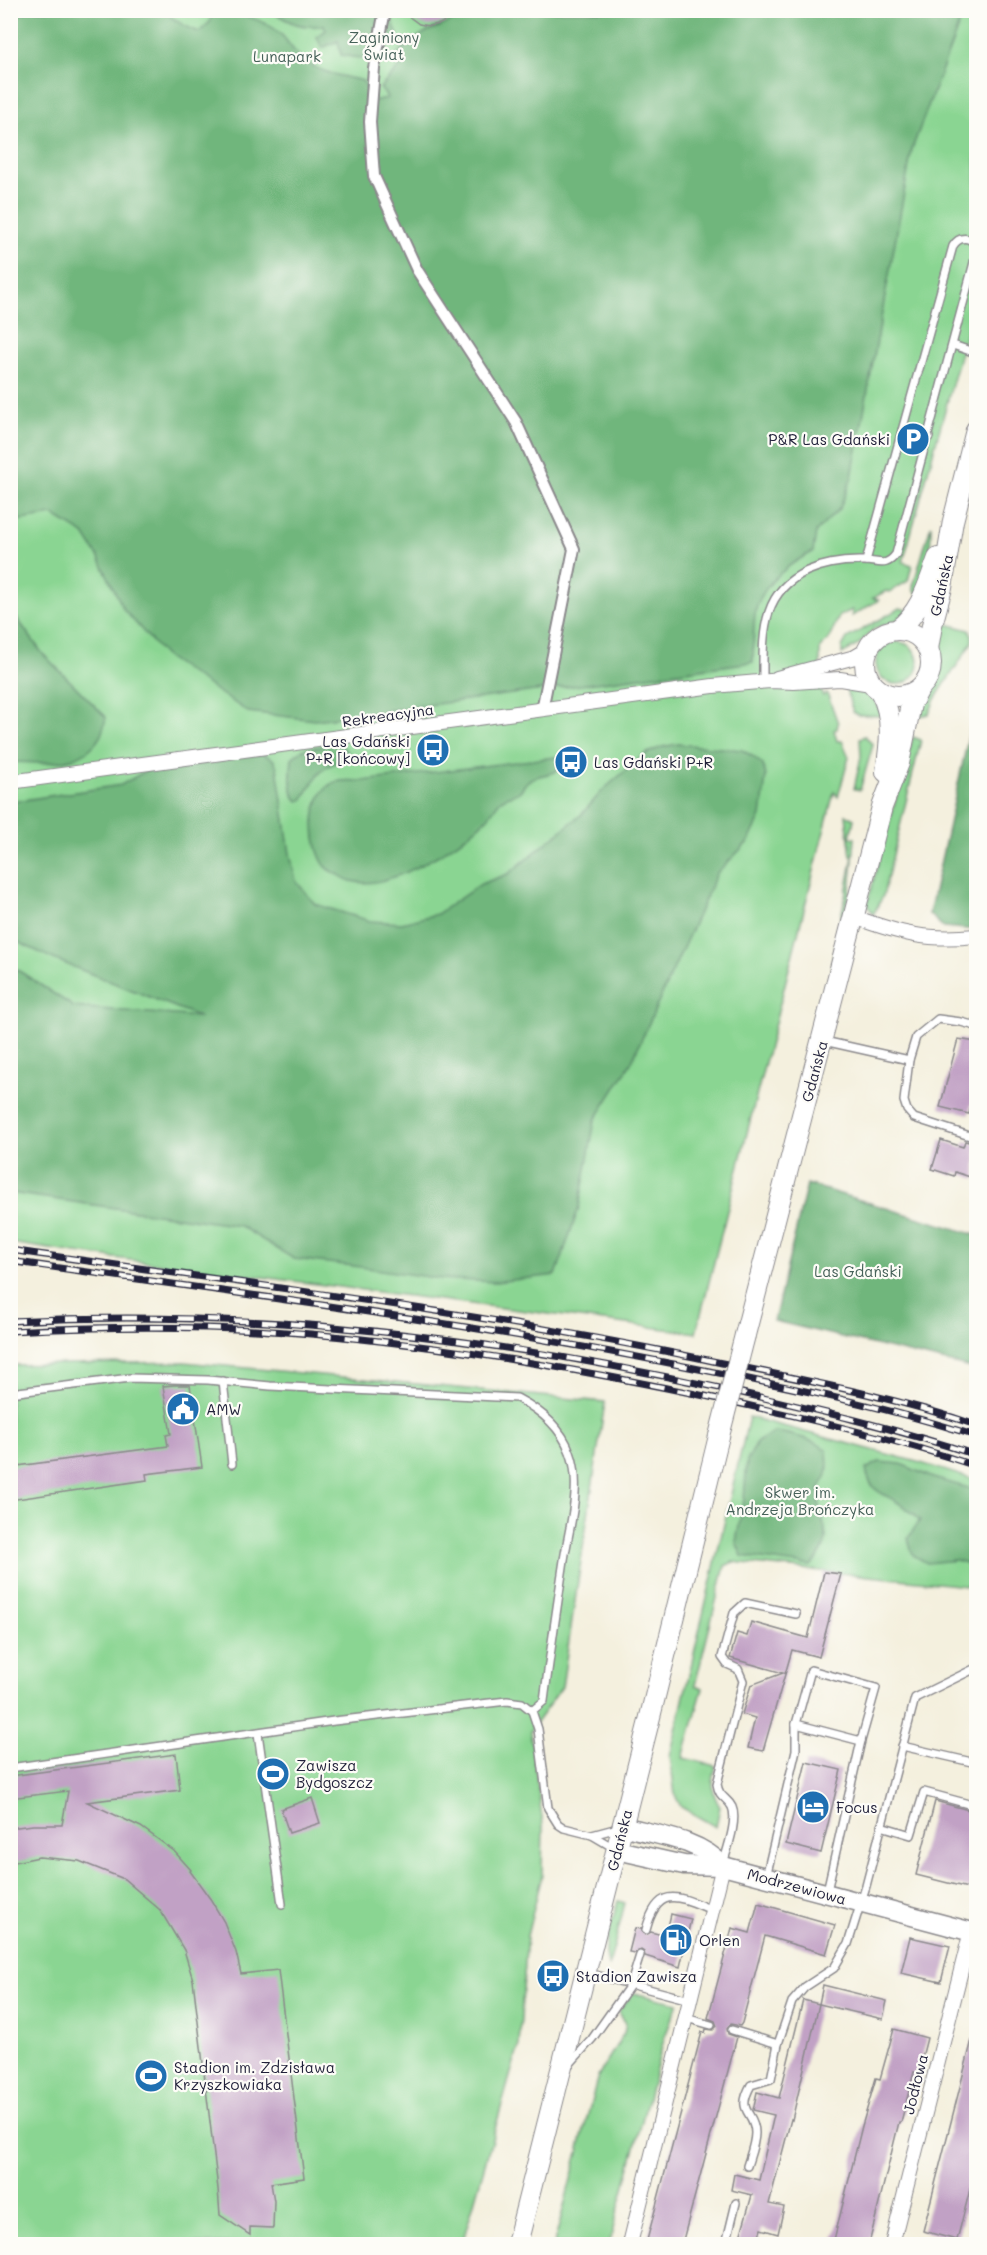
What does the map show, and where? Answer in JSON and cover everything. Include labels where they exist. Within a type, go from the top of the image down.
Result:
[{"type":"main road","name":"Gdańska","points":[[928,649],[942,588],[953,521],[976,430]]},
{"type":"main road","name":"Gdańska","points":[[897,630],[918,609],[953,521]]},
{"type":"main road","points":[[897,630],[916,635],[928,649],[931,657],[930,672],[923,685],[918,691],[900,697],[876,688],[864,668],[867,650],[879,636],[897,630]]},
{"type":"main road","name":"Gdańska","points":[[876,688],[887,704],[890,721],[882,807]]},
{"type":"main road","name":"Gdańska","points":[[517,2244],[745,1335],[882,807],[899,763],[911,704],[918,691]]},
{"type":"street","points":[[385,10],[374,68],[370,122],[374,176],[417,270],[516,422],[574,549],[542,711]]},
{"type":"street","name":"Rekreacyjna","points":[[766,681],[855,657],[867,650]]},
{"type":"street","name":"Rekreacyjna","points":[[10,782],[713,686],[766,681],[840,679],[876,688]]},
{"type":"street","points":[[854,917],[917,937],[949,939],[976,936]]},
{"type":"street","points":[[622,1826],[700,1848],[714,1856],[723,1866],[630,2244]]},
{"type":"street","name":"Modrzewiowa","points":[[617,1850],[684,1865],[723,1866],[974,1932]]},
{"type":"street","name":"Jodłowa","points":[[892,2244],[974,1932]]},
{"type":"lane","points":[[866,561],[953,246],[965,238],[972,240],[976,246]]},
{"type":"lane","points":[[766,681],[765,624],[769,610],[785,586],[807,570],[820,566],[843,561],[885,563],[891,561],[896,554],[976,255]]},
{"type":"lane","points":[[952,345],[976,353]]},
{"type":"lane","points":[[902,430],[929,437]]},
{"type":"lane","points":[[976,1026],[938,1019],[916,1036],[909,1060],[904,1101],[907,1110],[914,1118],[976,1138]]},
{"type":"lane","points":[[822,1040],[909,1060]]},
{"type":"lane","points":[[10,1393],[130,1378],[223,1381],[294,1387],[517,1398],[536,1408],[551,1422],[570,1452],[575,1475],[573,1509],[543,1701],[532,1711]]},
{"type":"lane","points":[[223,1381],[232,1464]]},
{"type":"lane","points":[[723,1866],[734,1816],[732,1806],[718,1792],[717,1784],[743,1682],[738,1669],[727,1664],[722,1657],[734,1612],[745,1603],[796,1614]]},
{"type":"lane","points":[[747,2166],[755,2132],[744,2107],[745,2095],[751,2085],[771,2079],[778,2044],[792,2002],[805,1987],[834,1968],[848,1944],[915,1698],[976,1668]]},
{"type":"lane","points":[[766,1878],[796,1750],[796,1724],[811,1670],[876,1688],[861,1741],[826,1894]]},
{"type":"lane","points":[[10,1768],[334,1721],[507,1701],[522,1703],[532,1711],[538,1729],[548,1808],[562,1826],[592,1835],[617,1850]]},
{"type":"lane","points":[[796,1724],[861,1741]]},
{"type":"lane","points":[[258,1733],[282,1904]]},
{"type":"lane","points":[[902,1746],[976,1763]]},
{"type":"lane","points":[[881,1826],[911,1835],[924,1792],[976,1806]]},
{"type":"lane","points":[[592,1835],[622,1826]]},
{"type":"lane","points":[[646,1930],[649,1918],[658,1904],[666,1897],[678,1897],[712,1910]]},
{"type":"lane","points":[[560,2076],[592,2039],[631,1984],[640,1955]]},
{"type":"lane","points":[[586,1972],[690,2000]]},
{"type":"lane","points":[[686,2018],[711,2025]]},
{"type":"lane","points":[[732,2030],[778,2044]]},
{"type":"lane","points":[[726,2244],[736,2203]]},
{"type":"green space","name":"Lunapark","points":[[32,10],[162,11],[199,32],[210,22],[212,11],[239,14],[258,20],[274,29],[302,59],[316,68],[363,81],[372,101],[388,98],[380,88],[401,65],[393,58],[418,36],[452,21],[465,11],[964,11],[912,149],[852,477],[840,508],[816,532],[813,552],[796,561],[780,574],[761,597],[754,619],[753,662],[315,720],[248,712],[165,656],[124,610],[98,556],[84,534],[53,515],[14,521],[11,518],[10,18]]},
{"type":"green space","points":[[10,11],[976,11],[976,298],[903,562],[912,565],[908,581],[890,592],[886,591],[873,598],[879,600],[852,616],[852,610],[839,616],[829,639],[820,648],[820,687],[823,696],[827,693],[838,723],[837,729],[834,730],[837,741],[842,741],[849,757],[838,797],[834,792],[696,1333],[11,1243]]},
{"type":"green space","name":"Zaginiony Świat","points":[[271,11],[389,11],[398,36],[384,50],[367,58],[341,55],[338,41],[322,48],[317,37],[326,30],[324,25],[296,24]]},
{"type":"green space","points":[[931,525],[930,558],[918,594],[914,591],[913,586]]},
{"type":"green space","points":[[900,608],[910,611],[893,622],[875,628],[858,645],[842,654],[842,647],[847,638]]},
{"type":"green space","points":[[11,610],[42,653],[106,717],[101,735],[84,753],[73,758],[48,763],[11,762]]},
{"type":"green space","points":[[940,622],[969,630],[972,642],[935,699],[929,714],[914,717],[921,699],[934,683],[936,676],[938,660],[936,646]]},
{"type":"green space","points":[[897,642],[912,648],[918,663],[912,678],[897,684],[882,678],[876,663],[882,648]]},
{"type":"green space","points":[[845,686],[860,689],[869,694],[883,716],[858,715],[853,712]]},
{"type":"green space","points":[[976,703],[976,930],[943,927],[929,914]]},
{"type":"green space","points":[[865,736],[873,745],[860,790],[854,789],[861,757],[860,738]]},
{"type":"green space","points":[[913,737],[921,740],[883,896],[873,915],[867,904]]},
{"type":"green space","points":[[336,744],[342,746],[350,756],[324,769],[302,800],[298,801],[291,787],[292,758],[303,749]]},
{"type":"green space","points":[[678,744],[742,750],[754,757],[763,765],[766,776],[761,816],[749,841],[717,873],[630,1065],[595,1120],[579,1207],[556,1275],[495,1282],[442,1279],[294,1259],[240,1226],[11,1193],[10,965],[74,1007],[200,1017],[56,960],[11,939],[11,802],[121,785],[149,769],[261,753],[273,759],[277,767],[296,881],[315,904],[370,921],[402,923],[437,914],[481,884],[508,874],[582,814],[603,790],[645,754]]},
{"type":"green space","points":[[556,757],[565,759],[559,769],[528,781],[519,792],[501,800],[473,831],[441,854],[403,873],[385,880],[367,883],[351,881],[329,870],[321,859],[315,835],[316,809],[326,788],[335,782],[363,781]]},
{"type":"green space","points":[[846,815],[854,819],[850,837],[855,838],[850,891],[831,967],[853,857],[851,856]]},
{"type":"green space","name":"Las Gdański","points":[[807,1184],[976,1235],[976,1369],[774,1321]]},
{"type":"green space","name":"Zawisza Bydgoszcz","points":[[184,1362],[605,1402],[562,1687],[530,1731],[543,1825],[542,1875],[527,1936],[519,2045],[462,2244],[11,2244],[10,1365]]},
{"type":"green space","name":"Skwer im. Andrzeja Brończyka","points":[[749,1417],[976,1480],[976,1587],[733,1562],[725,1566],[695,1685],[703,1688],[683,1758],[716,1766],[713,1787],[720,1807],[716,1827],[681,1807],[675,1795],[670,1756]]},
{"type":"green space","points":[[774,1432],[802,1437],[827,1450],[828,1472],[819,1491],[826,1537],[820,1555],[811,1566],[742,1556],[736,1542],[744,1499],[747,1461],[757,1442]]},
{"type":"green space","points":[[879,1462],[901,1464],[933,1478],[976,1490],[976,1566],[956,1560],[927,1563],[913,1555],[908,1538],[920,1520],[873,1487],[866,1469]]},
{"type":"green space","points":[[618,1901],[625,1903],[609,1966],[607,1943]]},
{"type":"green space","points":[[633,1993],[678,2003],[664,2039],[609,2244],[554,2244],[598,2076],[624,2033],[626,2023],[618,2012]]},
{"type":"building","points":[[400,10],[464,10],[440,24],[429,26],[419,24]]},
{"type":"building","points":[[958,1039],[976,1042],[976,1087],[969,1114],[940,1107]]},
{"type":"building","points":[[941,1140],[963,1147],[965,1141],[976,1144],[976,1179],[955,1172],[954,1176],[932,1169]]},
{"type":"building","points":[[190,1385],[202,1467],[146,1474],[147,1480],[10,1500],[10,1467],[168,1446],[166,1435],[171,1434],[163,1386]]},
{"type":"building","points":[[824,1572],[841,1574],[819,1657],[792,1650],[763,1751],[748,1748],[755,1718],[742,1714],[751,1685],[783,1673],[730,1658],[737,1633],[747,1636],[751,1622],[808,1638]]},
{"type":"building","points":[[176,1754],[180,1790],[87,1802],[141,1827],[174,1851],[191,1870],[224,1922],[236,1952],[241,1974],[278,1970],[304,2178],[271,2183],[274,2201],[273,2228],[250,2227],[250,2235],[220,2215],[193,1980],[184,1950],[160,1910],[124,1879],[79,1861],[39,1857],[10,1863],[10,1828],[62,1825],[68,1791],[10,1798],[10,1776]]},
{"type":"building","name":"Focus","points":[[806,1762],[841,1770],[821,1853],[786,1844]]},
{"type":"building","points":[[312,1798],[320,1823],[289,1833],[281,1809]]},
{"type":"building","points":[[935,1801],[976,1812],[976,1890],[916,1875]]},
{"type":"building","points":[[758,1903],[835,1925],[826,1954],[765,1936],[742,2023],[740,2026],[731,2024],[727,2029],[728,2034],[737,2037],[682,2244],[646,2244],[702,2032],[705,2033],[706,2029],[713,2030],[717,2026],[715,2021],[708,2018],[732,1928],[750,1933]]},
{"type":"building","points":[[671,1914],[691,1919],[680,1967],[645,1956],[641,1950],[635,1953],[629,1952],[635,1928],[641,1929],[645,1935],[651,1932],[666,1936]]},
{"type":"building","points":[[910,1937],[950,1946],[941,1982],[901,1973]]},
{"type":"building","points":[[823,1985],[887,2001],[883,2019],[819,2004]]},
{"type":"building","points":[[803,2000],[819,2004],[792,2120],[769,2204],[784,2207],[778,2234],[761,2229],[757,2244],[738,2244],[752,2195],[731,2190],[734,2174],[759,2180],[774,2115],[753,2110],[757,2092],[779,2098]]},
{"type":"building","points":[[894,2029],[927,2038],[918,2073],[914,2072],[901,2122],[899,2122],[869,2244],[833,2244],[862,2126],[876,2078],[880,2079]]},
{"type":"building","points":[[972,2040],[976,2041],[976,2166],[957,2240],[923,2231]]},
{"type":"railway","points":[[10,1250],[456,1314],[634,1345],[850,1390],[976,1425]]},
{"type":"railway","points":[[10,1261],[353,1310],[609,1352],[836,1398],[906,1415],[976,1436]]},
{"type":"railway","points":[[10,1321],[101,1318],[192,1319],[282,1323],[461,1341],[640,1371],[729,1390],[884,1428],[976,1455]]},
{"type":"railway","points":[[10,1331],[123,1327],[236,1329],[362,1339],[465,1352],[618,1378],[752,1406],[881,1438],[976,1466]]},
{"type":"place","name":"P&R Las Gdański","points":[[913,439]]},
{"type":"place","name":"Las Gdański P+R [końcowy]","points":[[433,750]]},
{"type":"place","name":"Las Gdański P+R","points":[[571,762]]},
{"type":"place","name":"AMW","points":[[183,1409]]},
{"type":"place","name":"Zawisza Bydgoszcz","points":[[273,1774]]},
{"type":"place","name":"Focus","points":[[813,1807]]},
{"type":"place","name":"Orlen","points":[[676,1940]]},
{"type":"place","name":"Stadion Zawisza","points":[[553,1976]]},
{"type":"place","name":"Stadion im. Zdzisława Krzyszkowiaka","points":[[151,2076]]}]
